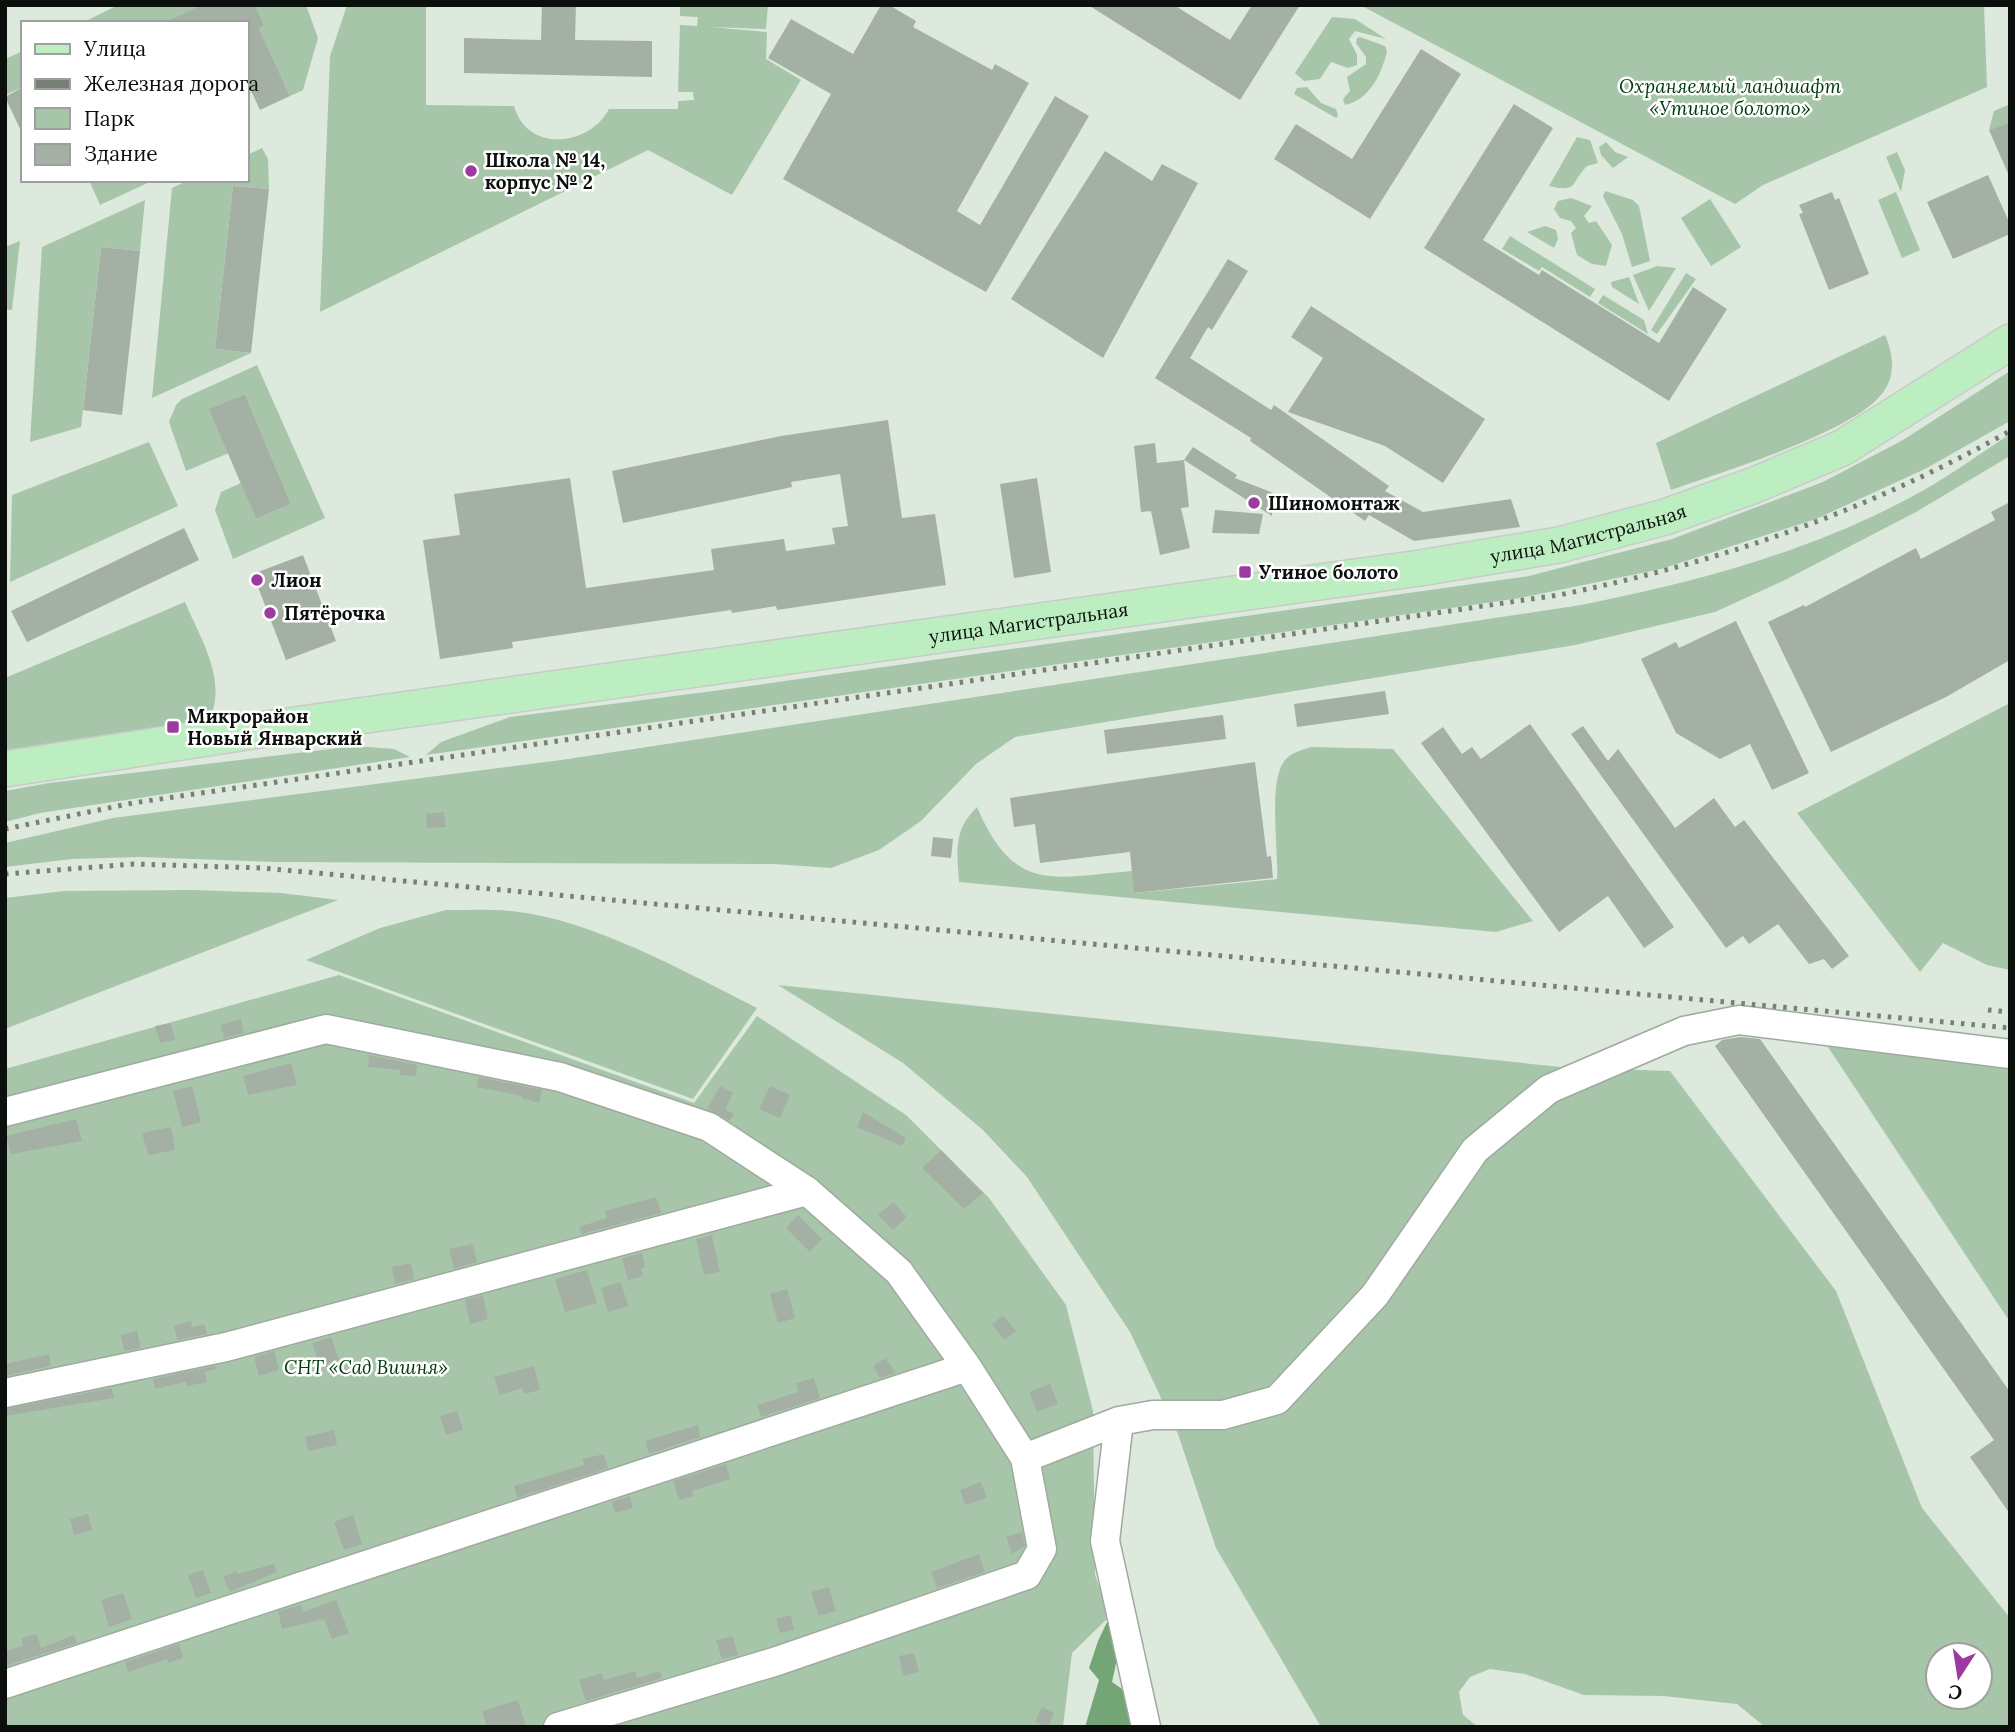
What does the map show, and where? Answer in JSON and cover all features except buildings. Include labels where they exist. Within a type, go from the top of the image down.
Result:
[{"type":"main road","name":"улица Магистральная","points":[[5,769],[279,727],[1420,568],[1559,545],[1665,517],[1752,486],[1842,448],[2010,342]]},
{"type":"street","points":[[1025,1458],[1119,1421],[1153,1415],[1223,1415],[1277,1400],[1375,1295],[1475,1150],[1549,1089],[1684,1031],[1739,1020],[2010,1054]]},
{"type":"street","points":[[5,1112],[326,1028],[560,1077],[709,1127],[807,1191],[899,1272],[967,1367],[1025,1458],[1042,1549],[1027,1575],[777,1661],[558,1727]]},
{"type":"street","points":[[5,1393],[226,1347],[807,1191]]},
{"type":"street","points":[[5,1684],[967,1367]]},
{"type":"street","points":[[1119,1421],[1105,1541],[1146,1727]]},
{"type":"green space","points":[[118,5],[197,5],[167,21],[86,21]]},
{"type":"green space","points":[[254,5],[306,5],[318,38],[303,90],[290,96],[259,28]]},
{"type":"green space","name":"Школа № 14, корпус № 2","points":[[347,5],[426,5],[426,105],[514,106],[521,121],[532,132],[544,138],[574,137],[588,131],[600,122],[609,109],[678,109],[678,101],[694,100],[693,92],[678,92],[680,25],[697,26],[698,17],[680,16],[680,5],[768,5],[766,29],[710,27],[767,32],[766,59],[801,80],[732,195],[648,150],[320,312],[330,56]]},
{"type":"green space","name":"Охраняемый ландшафт «Утиное болото»","points":[[1360,5],[1984,5],[1987,87],[1763,185],[1735,204]]},
{"type":"green space","points":[[1332,17],[1355,19],[1386,39],[1355,31],[1349,39],[1357,55],[1357,65],[1348,68],[1331,62],[1320,79],[1304,81],[1295,73]]},
{"type":"green space","points":[[1360,37],[1385,46],[1387,51],[1382,68],[1368,92],[1345,105],[1343,99],[1350,91],[1347,77],[1366,64],[1366,57],[1356,43]]},
{"type":"green space","points":[[21,52],[21,88],[5,95],[5,59]]},
{"type":"green space","points":[[1307,87],[1321,103],[1336,109],[1336,118],[1294,94],[1297,88]]},
{"type":"green space","points":[[2008,105],[2010,122],[1989,130],[1994,111]]},
{"type":"green space","points":[[1577,137],[1590,140],[1598,163],[1587,166],[1570,187],[1549,186]]},
{"type":"green space","points":[[1606,142],[1615,152],[1628,157],[1613,168],[1601,155],[1599,147]]},
{"type":"green space","points":[[262,148],[268,159],[269,189],[233,186],[215,349],[251,353],[152,398],[172,188],[185,182],[248,182],[248,155]]},
{"type":"green space","points":[[1897,152],[1905,170],[1901,192],[1886,157]]},
{"type":"green space","points":[[90,182],[150,182],[100,205]]},
{"type":"green space","points":[[1605,191],[1633,200],[1639,206],[1650,261],[1632,267],[1622,234],[1603,196]]},
{"type":"green space","points":[[1896,192],[1920,250],[1902,258],[1878,200]]},
{"type":"green space","points":[[1571,198],[1592,206],[1584,216],[1589,223],[1596,221],[1612,245],[1606,266],[1592,264],[1577,255],[1571,233],[1576,228],[1571,221],[1560,218],[1554,209],[1558,201]]},
{"type":"green space","points":[[1710,199],[1741,247],[1711,266],[1681,218]]},
{"type":"green space","points":[[145,200],[140,251],[101,247],[81,427],[30,442],[42,247]]},
{"type":"green space","points":[[1545,226],[1556,230],[1558,239],[1554,248],[1527,232]]},
{"type":"green space","points":[[1510,236],[1595,289],[1590,297],[1542,267],[1539,271],[1502,249]]},
{"type":"green space","points":[[20,241],[12,310],[5,309],[5,247]]},
{"type":"green space","points":[[1657,266],[1676,268],[1649,311],[1633,275]]},
{"type":"green space","points":[[1686,273],[1696,279],[1657,334],[1651,330]]},
{"type":"green space","points":[[1629,277],[1639,304],[1612,287],[1611,282]]},
{"type":"green space","points":[[1603,295],[1644,320],[1648,334],[1598,303]]},
{"type":"green space","points":[[1885,335],[1890,349],[1892,371],[1884,391],[1869,406],[1818,436],[1671,490],[1656,443]]},
{"type":"green space","points":[[257,365],[325,518],[233,559],[215,510],[221,492],[241,483],[256,519],[291,504],[245,394],[210,409],[229,453],[186,471],[169,422],[176,405],[182,399]]},
{"type":"green space","points":[[2010,371],[2010,421],[1925,469],[1816,519],[1661,569],[1520,598],[426,755],[441,742],[510,717],[721,690],[1529,576],[1672,539],[1823,482],[1903,440]]},
{"type":"green space","points":[[2010,434],[2010,456],[1916,512],[1783,581],[1715,612],[1575,645],[1015,737],[976,764],[921,821],[879,850],[831,868],[774,864],[275,862],[139,857],[72,859],[5,867],[5,843],[113,818],[561,760],[1626,596],[1757,561],[1842,530],[1924,490]]},
{"type":"green space","points":[[149,442],[178,506],[10,582],[12,495]]},
{"type":"green space","points":[[185,602],[205,646],[214,676],[216,692],[208,722],[11,757],[5,745],[5,678]]},
{"type":"green space","points":[[2010,703],[2010,970],[1987,965],[1943,943],[1920,972],[1797,813]]},
{"type":"green space","points":[[355,746],[394,749],[410,757],[40,813],[5,822],[5,791],[49,783]]},
{"type":"green space","points":[[1311,747],[1393,749],[1533,921],[1496,932],[959,882],[957,851],[960,833],[977,807],[991,835],[1005,854],[1021,867],[1038,874],[1057,877],[1132,871],[1135,893],[1277,879],[1275,798],[1280,769],[1286,759]]},
{"type":"green space","points":[[193,890],[281,893],[338,900],[5,1029],[5,898],[64,891]]},
{"type":"green space","points":[[446,910],[511,911],[573,924],[637,949],[757,1008],[693,1099],[306,960],[380,928]]},
{"type":"green space","name":"СНТ «Сад Вишня»","points":[[339,975],[694,1103],[757,1016],[906,1115],[989,1198],[1066,1305],[1093,1411],[1095,1575],[1110,1616],[1072,1653],[1063,1727],[5,1727],[5,1069]]},
{"type":"green space","points":[[778,985],[1561,1067],[1670,1071],[1836,1291],[1922,1508],[2010,1618],[2010,1727],[1765,1727],[1737,1704],[1663,1696],[1584,1695],[1525,1674],[1490,1669],[1470,1677],[1459,1692],[1463,1715],[1478,1727],[1321,1727],[1216,1548],[1178,1434],[1130,1332],[1027,1177],[983,1130],[903,1063]]},
{"type":"green space","points":[[1824,1041],[2010,1065],[2010,1322]]},
{"type":"shaded area","points":[[1110,1616],[1121,1640],[1112,1682],[1122,1689],[1138,1727],[1085,1727],[1099,1680],[1089,1668]]},
{"type":"railway","points":[[5,829],[133,803],[1559,595],[1677,567],[1791,531],[1901,486],[2010,431]]},
{"type":"railway","points":[[5,874],[134,864],[262,868],[2010,1028]]},
{"type":"railway","points":[[1988,1010],[2010,1012]]},
{"type":"place","name":"Школа № 14, корпус № 2","points":[[471,171]]},
{"type":"place","name":"Шиномонтаж","points":[[1254,503]]},
{"type":"place","name":"Утиное болото","points":[[1245,572]]},
{"type":"place","name":"Лион","points":[[257,580]]},
{"type":"place","name":"Пятёрочка","points":[[270,613]]},
{"type":"place","name":"Микрорайон Новый Январский","points":[[173,727]]}]
